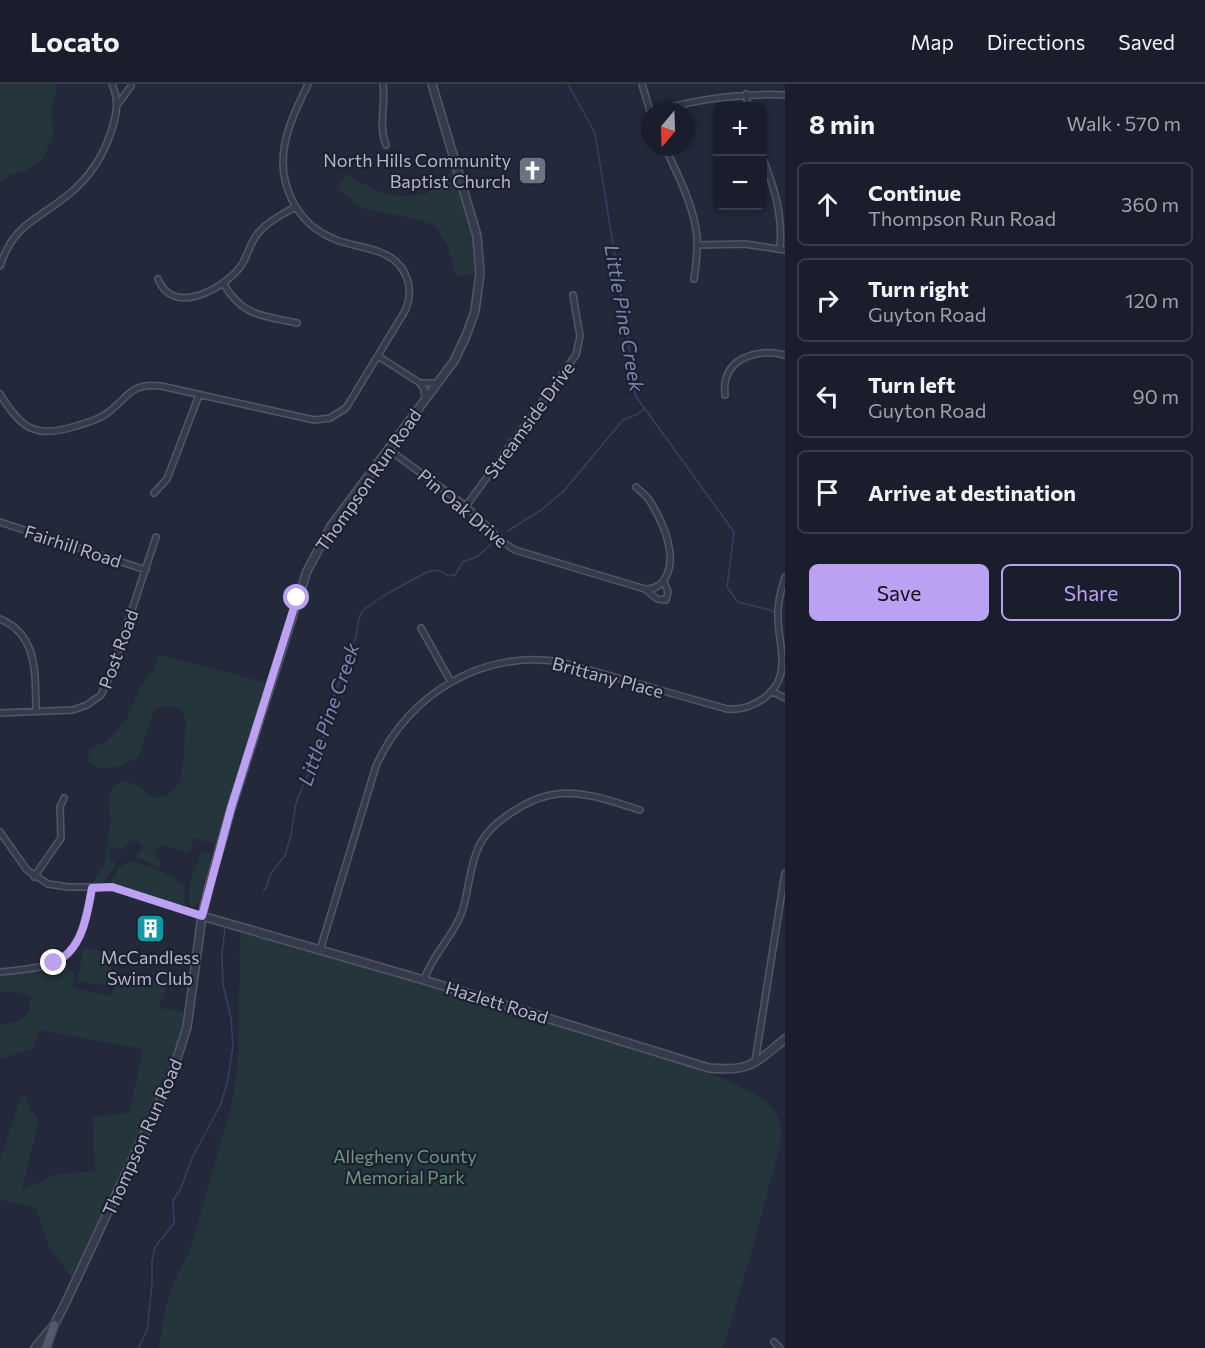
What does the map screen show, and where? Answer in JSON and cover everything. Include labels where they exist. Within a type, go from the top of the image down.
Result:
[{"type":"main road","points":[[46,1348],[54,1325]]},
{"type":"street","points":[[0,394],[10,410],[21,421],[46,433],[61,431],[103,416],[126,394],[141,386],[156,386],[307,419],[327,419],[338,415],[346,408],[409,302],[409,284],[405,273],[395,261],[385,254],[341,242],[323,233],[306,221],[295,207],[285,181],[283,156],[290,128],[308,84]]},
{"type":"street","points":[[383,84],[381,130],[386,145]]},
{"type":"street","name":"Thompson Run Road","points":[[35,1348],[54,1325],[176,1066],[190,1012],[202,916],[231,808],[307,571],[331,526],[454,361],[466,336],[477,299],[480,273],[477,236],[432,84]]},
{"type":"street","points":[[642,84],[647,102]]},
{"type":"street","points":[[0,266],[7,246],[18,231],[68,196],[92,171],[107,143],[117,106],[117,86],[132,85]]},
{"type":"street","points":[[117,106],[132,85]]},
{"type":"street","points":[[746,94],[747,102]]},
{"type":"street","points":[[693,102],[746,94],[785,95]]},
{"type":"street","points":[[669,156],[696,226],[694,279]]},
{"type":"street","points":[[697,245],[745,244],[782,249],[778,202],[767,170]]},
{"type":"street","points":[[158,279],[167,293],[183,298],[198,296],[223,283],[242,264],[260,230],[295,207]]},
{"type":"street","points":[[223,283],[233,299],[244,308],[256,314],[297,323]]},
{"type":"street","name":"Streamside Drive","points":[[466,506],[575,358],[580,341],[573,295]]},
{"type":"street","points":[[725,395],[724,387],[727,377],[733,367],[743,358],[759,352],[785,355]]},
{"type":"street","points":[[378,356],[420,382],[424,389],[425,399]]},
{"type":"street","points":[[420,382],[438,383]]},
{"type":"street","points":[[154,493],[168,479],[199,395]]},
{"type":"street","name":"Pin Oak Drive","points":[[388,449],[466,506],[504,543],[518,552],[645,589],[657,599],[666,600],[668,592],[664,581],[670,559],[669,545],[649,499],[636,487]]},
{"type":"street","name":"Fairhill Road","points":[[0,522],[146,570]]},
{"type":"street","name":"Post Road","points":[[0,713],[73,710],[87,705],[101,695],[107,684],[156,537]]},
{"type":"street","points":[[785,577],[778,614],[782,666],[780,677],[771,691],[785,698]]},
{"type":"street","points":[[645,589],[655,588],[664,581]]},
{"type":"street","points":[[0,619],[23,635],[33,654],[36,711]]},
{"type":"street","points":[[421,628],[451,682]]},
{"type":"street","name":"Brittany Place","points":[[320,950],[372,777],[383,751],[408,715],[451,682],[493,665],[513,661],[540,660],[565,663],[727,709],[752,706],[771,691]]},
{"type":"street","points":[[424,980],[429,966],[460,916],[480,845],[490,829],[501,819],[533,799],[558,793],[589,796],[640,810]]},
{"type":"street","points":[[34,877],[61,838],[60,807],[64,798]]},
{"type":"street","points":[[0,832],[34,877],[48,884],[92,888],[112,887],[202,916]]},
{"type":"street","points":[[754,1064],[785,873]]},
{"type":"street","points":[[0,972],[39,969],[68,955],[86,920],[92,888]]},
{"type":"street","name":"Hazlett Road","points":[[202,916],[424,980],[699,1065],[726,1069],[754,1064],[785,1039]]},
{"type":"street","points":[[774,1342],[780,1348]]},
{"type":"green space","points":[[0,84],[58,84],[52,107],[53,136],[42,160],[27,170],[10,175],[0,183]]},
{"type":"green space","points":[[455,164],[473,222],[480,273],[456,276],[448,247],[436,226],[419,220],[362,208],[337,188],[346,175],[383,194],[408,196],[426,194],[443,184]]},
{"type":"green space","points":[[160,655],[271,684],[231,808],[227,808],[215,847],[213,848],[214,844],[194,838],[189,852],[162,845],[154,851],[158,855],[157,860],[161,861],[159,868],[137,857],[136,855],[144,847],[137,840],[134,842],[131,839],[123,850],[109,847],[109,859],[115,860],[114,867],[103,883],[92,884],[104,865],[111,824],[108,800],[111,790],[123,780],[142,788],[153,798],[168,795],[178,785],[182,773],[186,720],[179,708],[163,706],[155,709],[138,757],[125,764],[106,769],[87,761],[91,748],[107,741],[127,718],[140,688],[153,671]]},
{"type":"green space","points":[[202,852],[210,853],[211,856],[199,902],[193,909],[190,904],[189,890]]},
{"type":"green space","points":[[129,862],[158,870],[179,881],[185,890],[184,904],[181,907],[113,884],[111,880],[120,868]]},
{"type":"green space","name":"Allegheny County Memorial Park","points":[[240,932],[434,986],[681,1064],[740,1086],[769,1105],[780,1124],[780,1146],[723,1348],[159,1348],[171,1290],[190,1250],[232,1103],[238,1063]]},
{"type":"green space","points":[[83,948],[113,953],[108,986],[78,981]]},
{"type":"green space","points":[[61,960],[74,974],[73,988],[111,996],[119,973],[168,985],[158,1008],[190,1012],[180,1054],[75,1283],[49,1246],[35,1207],[0,1200],[0,1161],[21,1096],[26,1097],[30,1110],[39,1119],[22,1190],[57,1174],[95,1171],[93,1117],[130,1112],[143,1049],[39,1030],[34,1048],[0,1059],[0,1025],[23,1018],[29,1009],[30,996],[16,992],[0,993],[0,972],[31,970]]},
{"type":"waterway","name":"Little Pine Creek","points":[[568,84],[595,133],[635,395],[734,532],[727,587],[738,602],[777,614]]},
{"type":"waterway","name":"Little Pine Creek","points":[[508,531],[541,510],[563,492],[623,420],[644,409]]},
{"type":"waterway","name":"Little Pine Creek","points":[[263,891],[271,873],[285,856],[296,803],[322,741],[331,704],[363,610],[383,596],[427,572],[438,571],[449,576],[455,575],[463,562],[478,556],[491,544]]},
{"type":"waterway","name":"Little Pine Creek","points":[[138,1348],[147,1331],[155,1247],[174,1223],[173,1200],[221,1104],[228,1079],[233,1046],[231,1018],[223,985],[222,953],[225,928]]},
{"type":"place","name":"North Hills Community Baptist Church","points":[[532,170]]},
{"type":"place","name":"McCandless Swim Club","points":[[150,928]]},
{"type":"route","points":[[54,963],[68,955],[75,945],[86,920],[92,888],[112,887],[202,916],[231,808],[297,598]]}]
